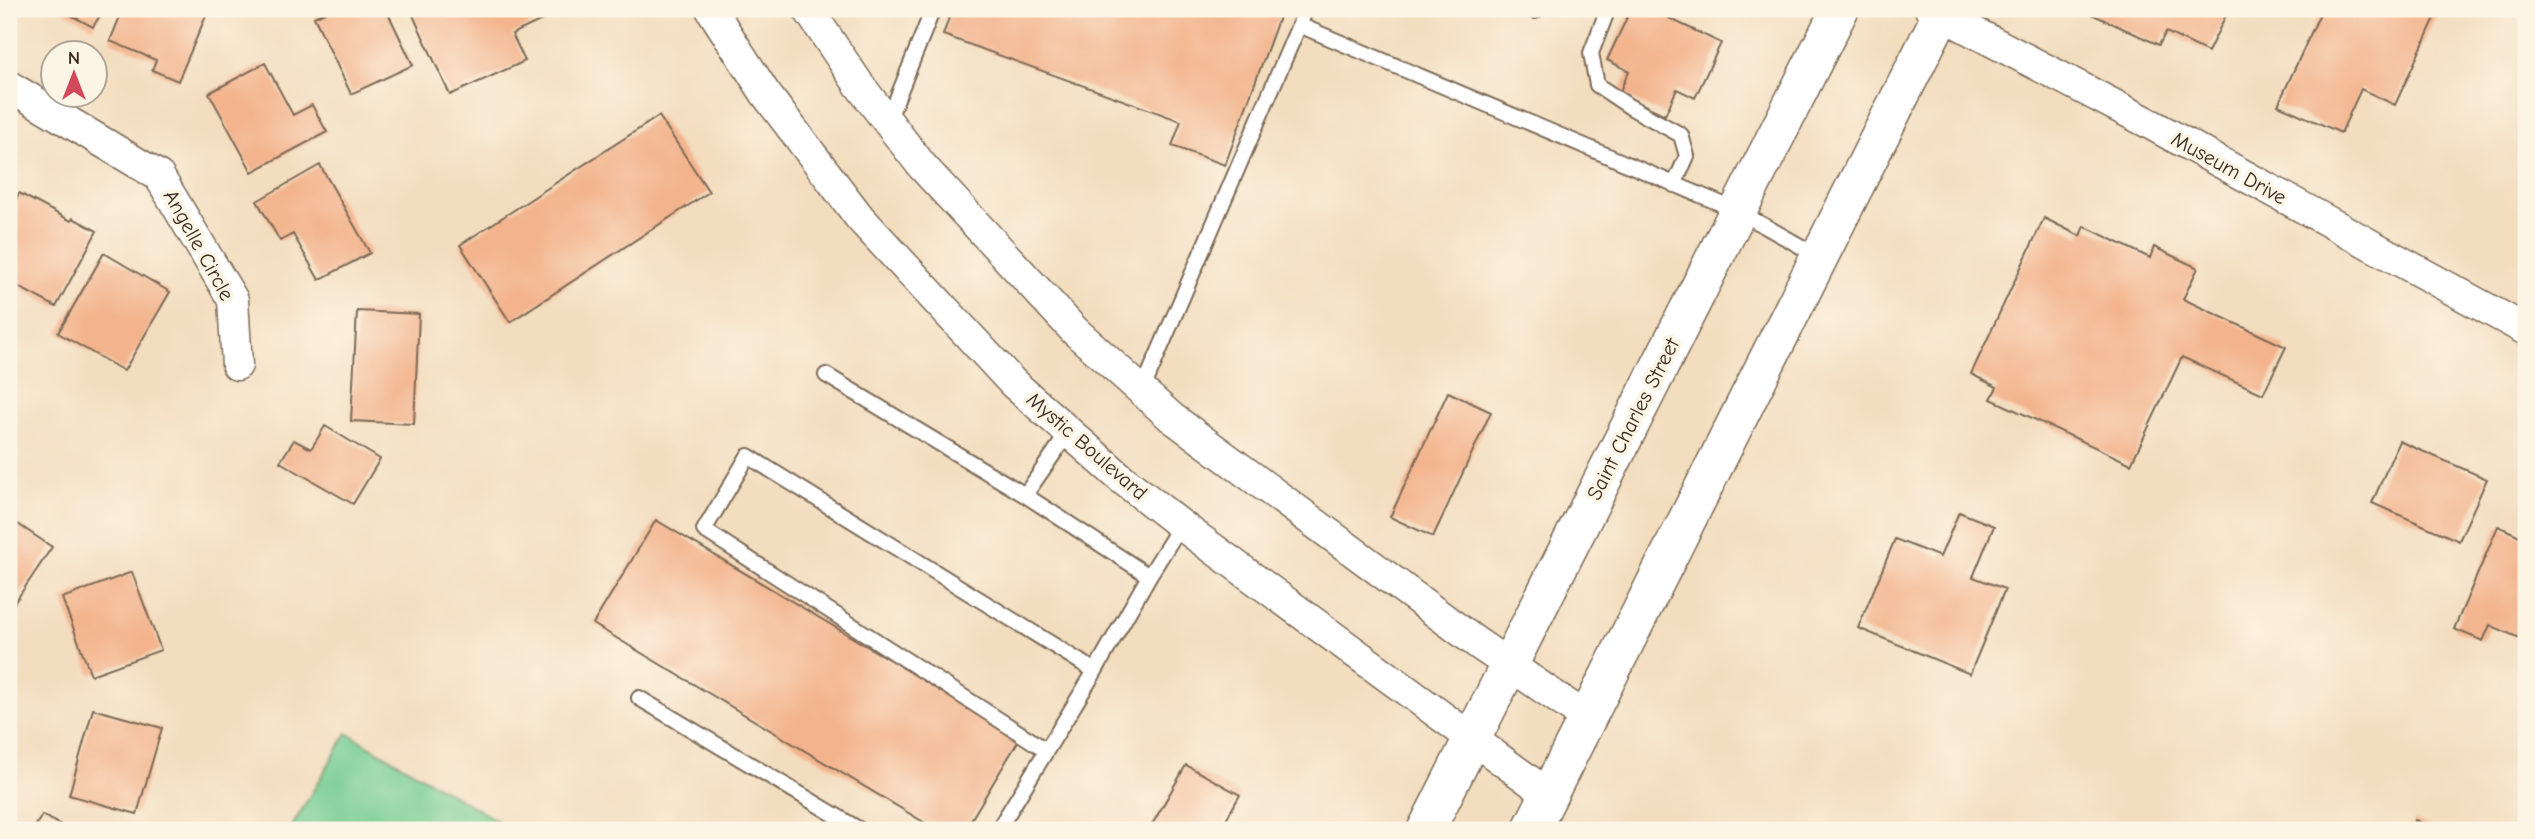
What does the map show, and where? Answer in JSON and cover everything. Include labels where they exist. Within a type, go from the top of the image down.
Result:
[{"type":"street","name":"Mystic Boulevard","points":[[711,9],[765,93],[859,218],[1013,383],[1122,480],[1549,795]]},
{"type":"street","points":[[808,9],[859,86],[922,166],[1066,321],[1142,391],[1171,417],[1508,666],[1587,718]]},
{"type":"street","name":"Saint Charles Street","points":[[1426,830],[1840,9]]},
{"type":"street","points":[[1531,830],[1819,256],[1938,11]]},
{"type":"street","name":"Museum Drive","points":[[1938,11],[2526,330]]},
{"type":"street","name":"Angelle Circle","points":[[9,86],[159,176],[233,300],[237,365]]},
{"type":"lane","points":[[887,122],[933,9]]},
{"type":"lane","points":[[1142,391],[1306,9]]},
{"type":"lane","points":[[1608,9],[1591,53],[1597,85],[1681,135],[1687,156],[1674,185]]},
{"type":"lane","points":[[1299,25],[1738,211],[1819,256]]},
{"type":"lane","points":[[826,375],[1025,495],[1149,576]]},
{"type":"lane","points":[[1025,495],[1068,433]]},
{"type":"lane","points":[[1046,750],[704,530],[748,456],[1095,671]]},
{"type":"lane","points":[[998,830],[1181,525]]},
{"type":"lane","points":[[639,698],[860,830]]},
{"type":"green space","points":[[347,733],[513,830],[290,830]]},
{"type":"building","points":[[59,9],[104,9],[93,27]]},
{"type":"building","points":[[123,9],[209,9],[178,81],[152,70],[156,60],[110,41]]},
{"type":"building","points":[[331,9],[386,9],[413,65],[351,94],[314,17]]},
{"type":"building","points":[[410,9],[536,9],[542,20],[512,34],[525,61],[450,95]]},
{"type":"building","points":[[952,9],[1282,9],[1225,165],[1172,146],[1181,121],[943,35]]},
{"type":"building","points":[[1631,9],[1650,9],[1721,43],[1695,98],[1677,89],[1665,115],[1619,93],[1629,71],[1607,60]]},
{"type":"building","points":[[2229,9],[2208,52],[2166,32],[2159,45],[2085,11]]},
{"type":"building","points":[[2322,9],[2439,9],[2395,105],[2361,89],[2341,133],[2278,105]]},
{"type":"building","points":[[265,63],[293,115],[312,105],[327,132],[252,172],[209,93]]},
{"type":"building","points":[[659,116],[709,192],[510,322],[460,245]]},
{"type":"building","points":[[320,165],[370,253],[319,280],[293,234],[280,241],[257,201]]},
{"type":"building","points":[[19,193],[71,221],[73,218],[97,231],[56,307],[9,282],[9,213]]},
{"type":"building","points":[[2044,218],[2080,236],[2084,226],[2150,258],[2154,247],[2198,268],[2183,299],[2286,347],[2263,394],[2182,357],[2131,464],[1991,399],[1997,387],[1971,374]]},
{"type":"building","points":[[104,253],[170,292],[124,371],[58,333]]},
{"type":"building","points":[[357,311],[419,314],[414,424],[351,421]]},
{"type":"building","points":[[1448,392],[1491,412],[1433,537],[1390,517]]},
{"type":"building","points":[[325,426],[380,459],[353,504],[280,462],[294,440],[311,449]]},
{"type":"building","points":[[2399,441],[2487,479],[2459,541],[2372,503]]},
{"type":"building","points":[[1959,512],[1994,526],[1973,577],[2005,589],[1970,674],[1858,628],[1895,539],[1940,557]]},
{"type":"building","points":[[9,518],[52,547],[9,611]]},
{"type":"building","points":[[656,520],[1020,738],[965,830],[937,830],[593,624]]},
{"type":"building","points":[[2498,526],[2526,539],[2526,641],[2490,625],[2483,641],[2454,629]]},
{"type":"building","points":[[132,572],[161,650],[91,675],[62,598]]},
{"type":"building","points":[[93,709],[162,728],[137,814],[69,795]]},
{"type":"building","points":[[1186,765],[1240,795],[1220,830],[1149,830]]},
{"type":"building","points":[[42,815],[70,830],[33,830]]},
{"type":"building","points":[[2415,820],[2437,830],[2410,830]]}]
